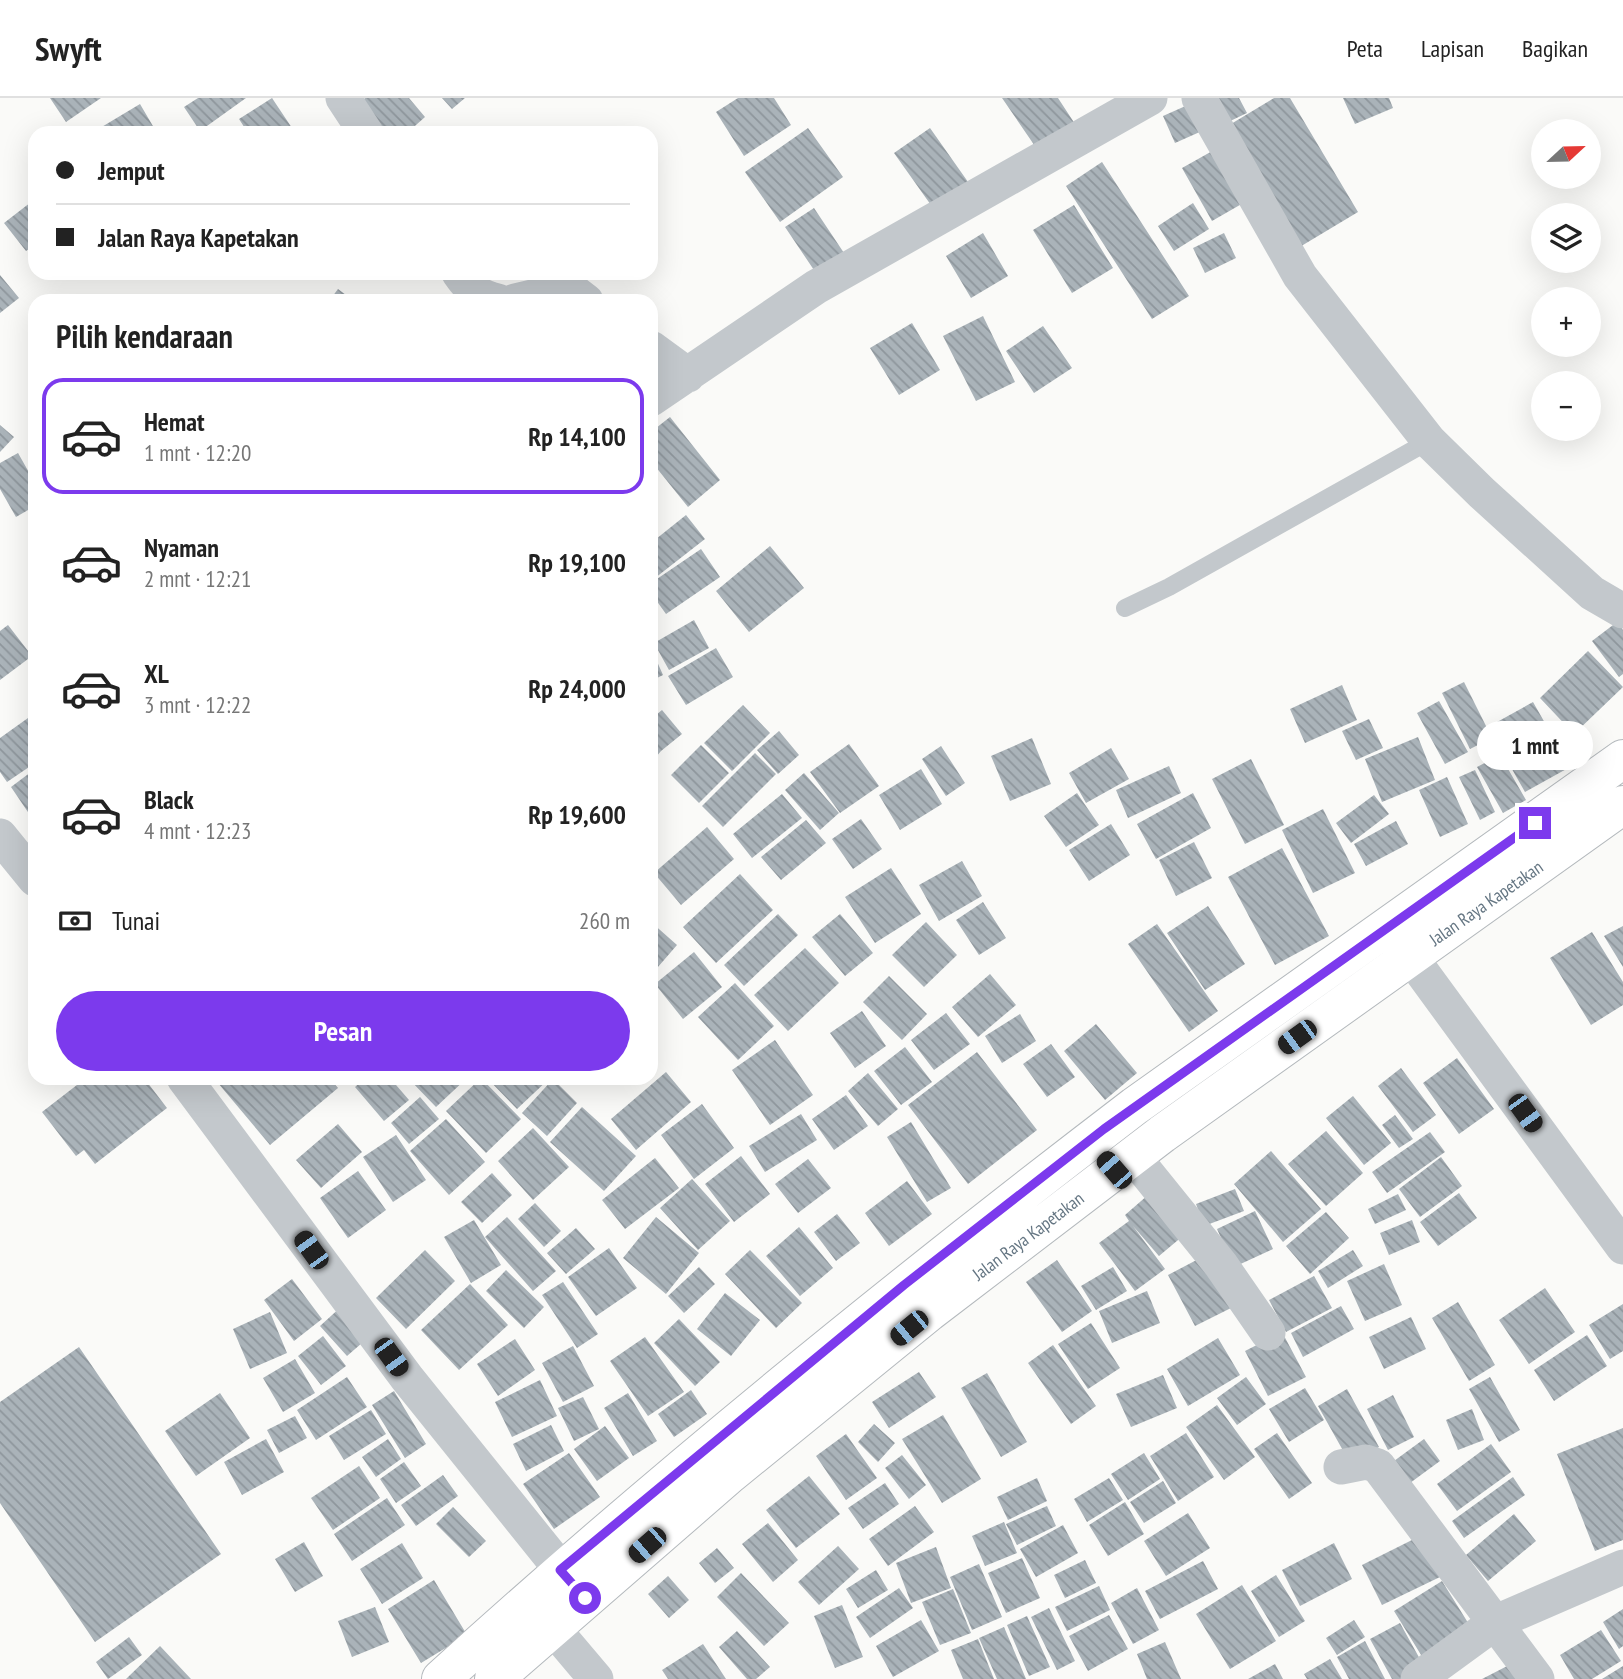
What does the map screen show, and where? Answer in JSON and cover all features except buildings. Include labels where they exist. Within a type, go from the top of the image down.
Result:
[{"type":"highway","name":"Jalan Raya Kapetakan","points":[[441,1679],[573,1584],[917,1298],[1088,1141],[1623,759]]},
{"type":"highway","name":"Jalan Raya Kapetakan","points":[[917,1298],[1123,1163],[1623,805]]},
{"type":"highway","points":[[1088,1141],[1123,1163]]},
{"type":"highway","name":"Jalan Raya Kapetakan","points":[[495,1679],[551,1627],[573,1584]]},
{"type":"street","points":[[343,98],[361,126]]},
{"type":"street","points":[[658,394],[816,287],[1150,98]]},
{"type":"street","points":[[1199,98],[1300,276],[1429,441],[1591,593],[1623,611]]},
{"type":"street","points":[[464,280],[471,290],[478,294]]},
{"type":"street","points":[[545,294],[573,291],[577,294]]},
{"type":"street","points":[[658,353],[688,375]]},
{"type":"street","points":[[0,836],[28,870]]},
{"type":"street","points":[[1389,925],[1623,1247]]},
{"type":"street","points":[[189,1085],[407,1378],[573,1584]]},
{"type":"street","points":[[1123,1163],[1221,1265],[1268,1332]]},
{"type":"street","points":[[1341,1467],[1366,1462],[1378,1466],[1537,1679]]},
{"type":"street","points":[[1419,1679],[1496,1622],[1623,1567]]},
{"type":"street","points":[[551,1627],[596,1679]]},
{"type":"lane","points":[[1125,608],[1169,587],[1429,441]]},
{"type":"route","points":[[585,1598],[560,1570],[904,1285],[1135,1106],[1535,823]]}]
